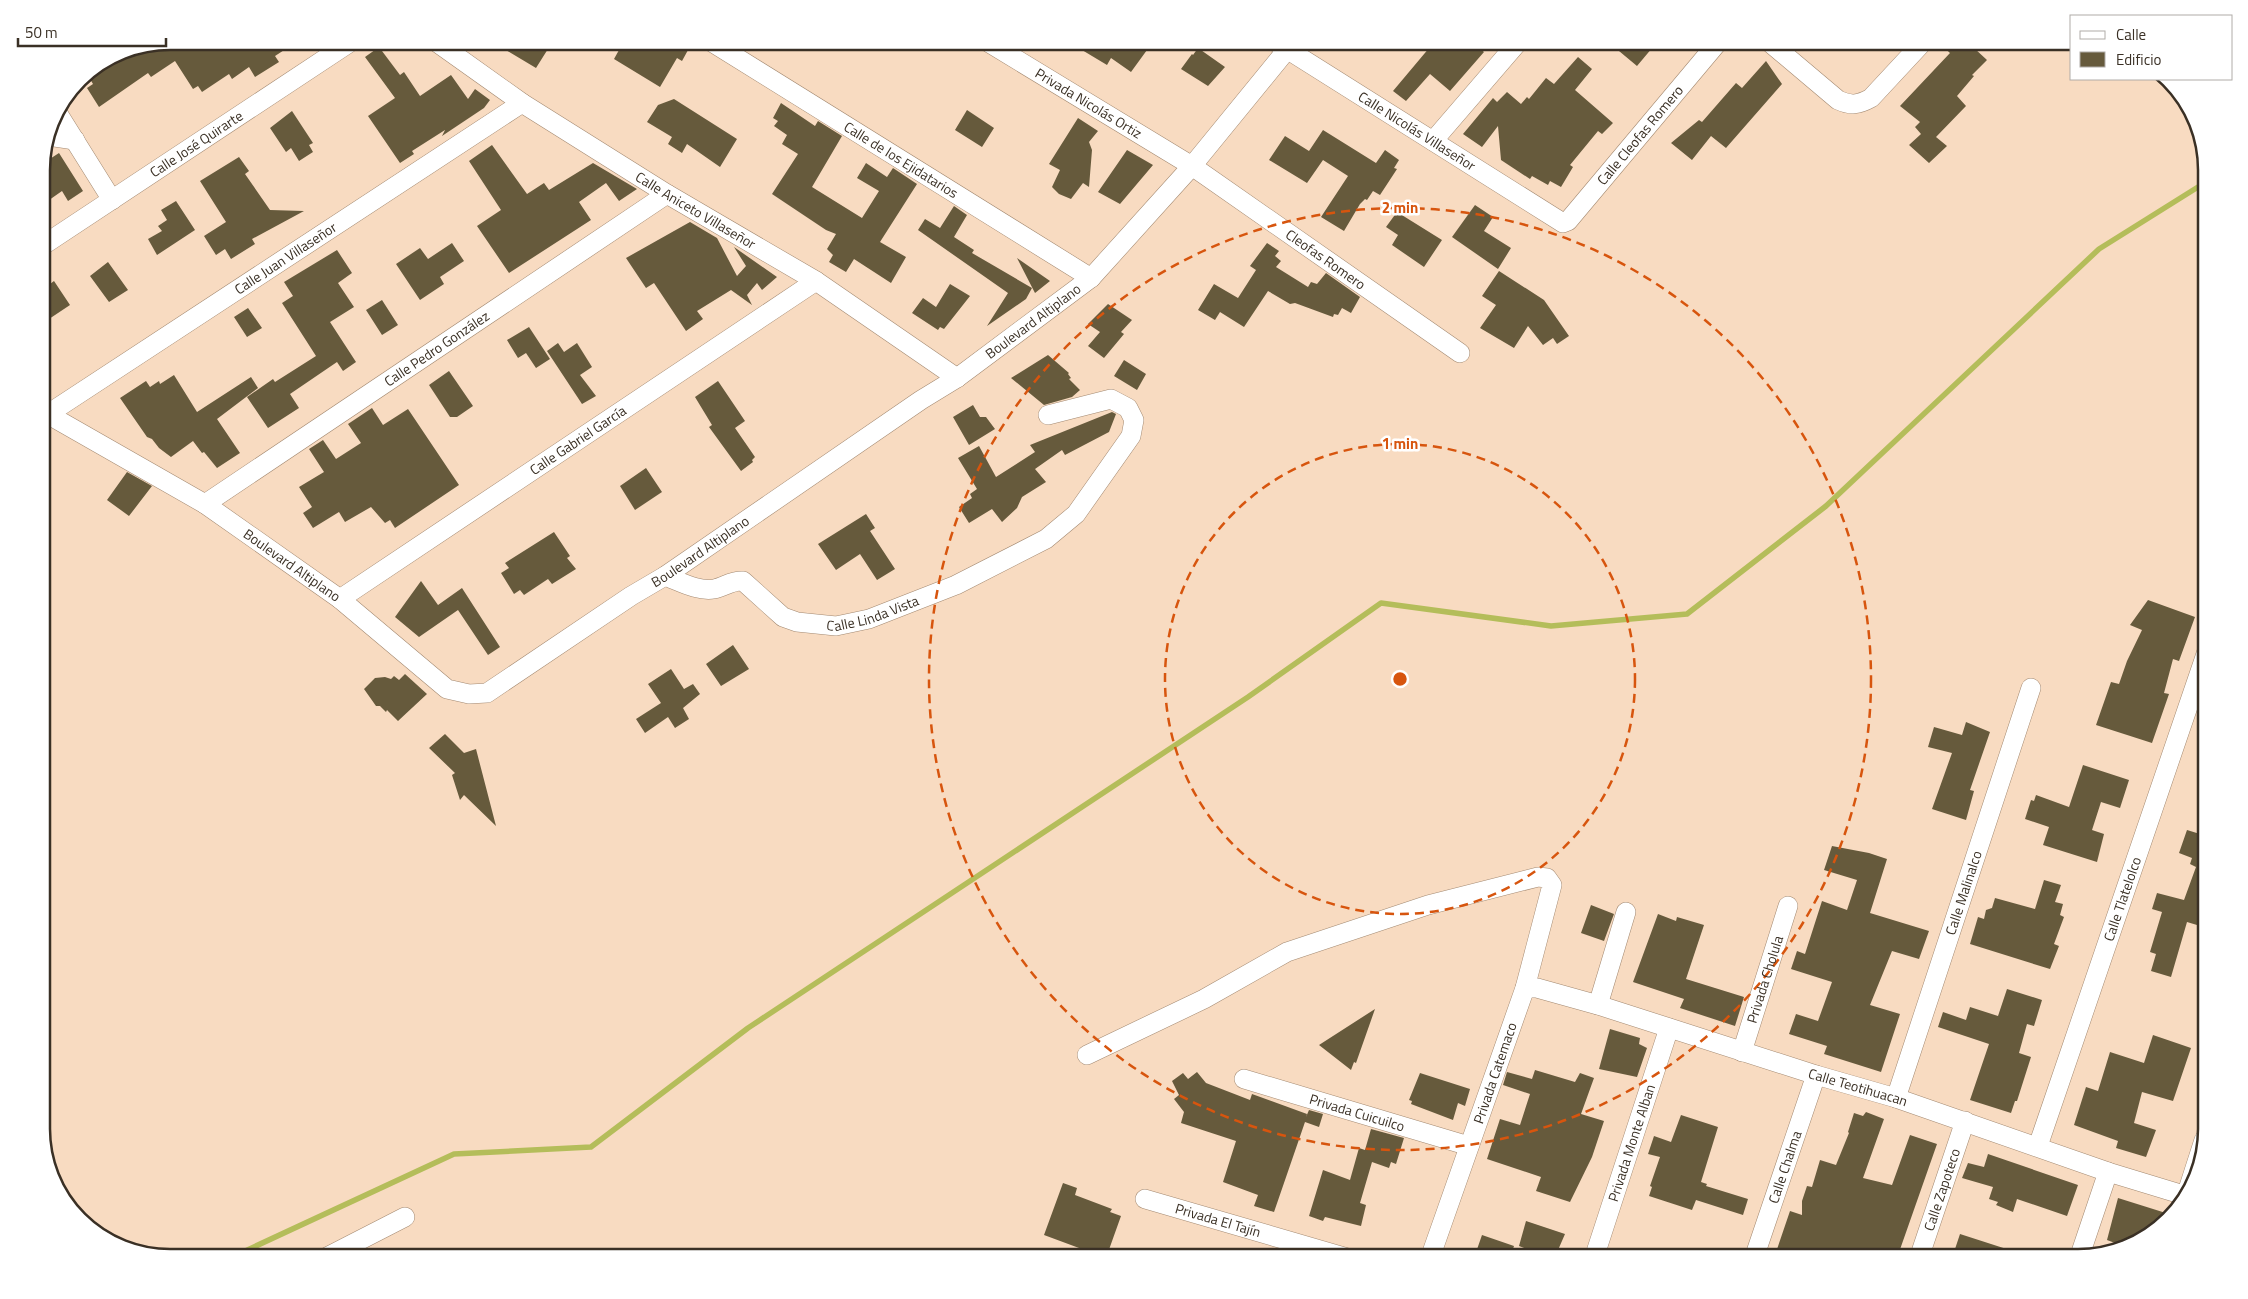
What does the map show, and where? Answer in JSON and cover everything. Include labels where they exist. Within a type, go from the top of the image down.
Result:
[{"type":"street","name":"Calle José Quirarte","points":[[50,241],[338,50]]},
{"type":"street","name":"Calle Aniceto Villaseñor","points":[[448,50],[522,103],[667,194],[816,281],[957,378]]},
{"type":"street","name":"Calle de los Ejidatarios","points":[[724,50],[1091,278]]},
{"type":"street","name":"Privada Nicolás Ortiz","points":[[1001,50],[1192,166]]},
{"type":"street","name":"Boulevard Altiplano","points":[[50,415],[205,504],[340,599],[447,689],[469,694],[487,693],[631,596],[665,576],[957,378],[1091,278],[1192,166],[1280,50]]},
{"type":"street","name":"Calle Nicolás Villaseñor","points":[[1294,50],[1559,222]]},
{"type":"street","points":[[1433,140],[1511,50]]},
{"type":"street","name":"Calle Cleofas Romero","points":[[1559,222],[1568,221],[1711,50]]},
{"type":"street","points":[[1779,50],[1838,100],[1848,105],[1860,104],[1871,98],[1916,50]]},
{"type":"street","name":"Calle Juan Villaseñor","points":[[50,409],[522,103]]},
{"type":"street","points":[[61,119],[112,200]]},
{"type":"street","points":[[55,137],[75,140]]},
{"type":"street","name":"Cleofas Romero","points":[[1192,166],[1460,353]]},
{"type":"street","name":"Calle Pedro González","points":[[205,504],[667,194]]},
{"type":"street","name":"Calle Gabriel García","points":[[340,599],[816,281]]},
{"type":"street","name":"Calle Linda Vista","points":[[665,576],[705,590],[715,589],[736,580],[744,581],[783,617],[797,622],[836,626],[870,619],[956,585],[1046,540],[1076,514],[1131,436],[1134,420],[1128,408],[1111,399],[1048,415]]},
{"type":"street","name":"Calle Tlatelolco","points":[[2038,1146],[2198,677]]},
{"type":"street","name":"Calle Malinalco","points":[[1896,1098],[2031,688]]},
{"type":"street","name":"Privada Catemaco","points":[[1087,1055],[1204,998],[1287,952],[1428,905],[1538,877],[1546,878],[1552,885],[1525,988],[1433,1249]]},
{"type":"street","name":"Privada Cholula","points":[[1742,1052],[1788,906]]},
{"type":"street","points":[[1598,1005],[1626,912]]},
{"type":"street","name":"Calle Teotihuacan","points":[[1525,988],[1537,988],[1598,1005],[1742,1052],[1896,1098],[2108,1172],[2179,1194]]},
{"type":"street","name":"Privada Monte Alban","points":[[1597,1249],[1670,1028]]},
{"type":"street","name":"Calle Chalma","points":[[1757,1249],[1816,1075]]},
{"type":"street","name":"Privada Cuicuilco","points":[[1244,1079],[1469,1146]]},
{"type":"street","name":"Calle Zapoteco","points":[[1922,1249],[1966,1121]]},
{"type":"street","points":[[2082,1249],[2108,1172]]},
{"type":"street","name":"Privada El Tajín","points":[[1145,1199],[1317,1249]]},
{"type":"street","points":[[343,1249],[405,1217]]},
{"type":"building","points":[[170,50],[284,50],[275,56],[279,62],[255,77],[249,67],[232,79],[229,74],[202,92],[198,86],[193,89],[175,61],[151,77],[148,73],[99,107],[87,88],[93,84],[91,80],[103,70],[124,59],[147,52]]},
{"type":"building","points":[[375,50],[381,50],[400,75],[404,72],[420,96],[451,75],[468,99],[475,89],[490,100],[484,108],[442,136],[445,130],[412,151],[414,154],[400,163],[368,116],[395,98],[365,57]]},
{"type":"building","points":[[506,50],[547,50],[536,68]]},
{"type":"building","points":[[619,50],[688,50],[682,61],[677,58],[660,87],[614,59]]},
{"type":"building","points":[[1082,50],[1147,50],[1131,72],[1111,58],[1107,65]]},
{"type":"building","points":[[1197,50],[1201,50],[1225,67],[1208,86],[1181,69]]},
{"type":"building","points":[[1427,50],[1482,50],[1484,52],[1450,91],[1430,74],[1406,101],[1393,91]]},
{"type":"building","points":[[1618,50],[1650,50],[1637,66]]},
{"type":"building","points":[[1947,50],[1976,50],[1987,60],[1972,75],[1974,76],[1957,96],[1966,106],[1936,137],[1947,146],[1929,163],[1909,145],[1921,134],[1915,127],[1920,122],[1900,106],[1950,53]]},
{"type":"building","points":[[1578,57],[1592,69],[1575,90],[1613,123],[1602,134],[1598,131],[1570,165],[1573,167],[1561,187],[1550,181],[1548,185],[1532,176],[1530,179],[1501,160],[1498,126],[1482,147],[1463,134],[1493,98],[1497,102],[1507,92],[1521,104],[1527,97],[1529,99],[1546,78],[1554,84]]},
{"type":"building","points":[[1766,61],[1782,84],[1726,148],[1711,136],[1692,160],[1671,143],[1699,120],[1702,122],[1736,83],[1742,88]]},
{"type":"building","points":[[674,99],[737,139],[720,167],[687,144],[682,153],[668,144],[672,137],[647,122],[658,105]]},
{"type":"building","points":[[781,103],[815,126],[818,121],[842,136],[812,187],[862,218],[879,191],[857,178],[866,163],[887,177],[893,168],[917,184],[880,242],[906,257],[891,283],[854,259],[846,272],[829,262],[833,255],[827,249],[836,234],[826,230],[772,194],[798,154],[782,144],[787,135],[774,126],[778,121],[773,118]]},
{"type":"building","points":[[967,110],[994,128],[982,147],[955,130]]},
{"type":"building","points":[[292,111],[313,143],[309,145],[313,152],[299,161],[291,148],[286,152],[270,128]]},
{"type":"building","points":[[1078,118],[1098,131],[1089,142],[1092,150],[1089,187],[1083,183],[1071,199],[1059,194],[1052,187],[1060,170],[1049,164]]},
{"type":"building","points":[[1323,130],[1376,163],[1385,150],[1399,160],[1394,168],[1397,169],[1380,195],[1373,191],[1367,200],[1365,199],[1360,204],[1344,231],[1321,217],[1348,176],[1323,160],[1307,183],[1269,160],[1285,136],[1309,151]]},
{"type":"building","points":[[492,145],[527,194],[544,183],[549,190],[593,163],[637,189],[619,201],[606,183],[579,202],[591,220],[509,273],[477,226],[501,210],[469,161]]},
{"type":"building","points":[[1127,150],[1153,165],[1120,204],[1098,192]]},
{"type":"building","points":[[59,153],[83,191],[68,201],[62,191],[50,199],[50,159]]},
{"type":"building","points":[[239,157],[249,171],[245,174],[270,210],[304,211],[252,239],[255,244],[231,259],[225,249],[216,255],[204,236],[226,222],[200,181]]},
{"type":"building","points":[[176,201],[195,230],[157,255],[148,239],[162,231],[158,226],[167,220],[161,210]]},
{"type":"building","points":[[1475,205],[1493,217],[1484,231],[1511,248],[1498,269],[1452,237]]},
{"type":"building","points":[[954,206],[967,215],[954,237],[974,250],[972,253],[1032,288],[1026,299],[987,326],[1008,293],[918,230],[925,219],[940,228]]},
{"type":"building","points":[[1397,212],[1442,240],[1424,267],[1392,245],[1398,235],[1386,227]]},
{"type":"building","points":[[690,222],[717,238],[737,276],[746,266],[734,247],[777,277],[762,290],[757,283],[747,295],[752,305],[731,290],[697,311],[703,319],[686,331],[654,283],[646,288],[626,258]]},
{"type":"building","points":[[452,243],[464,261],[440,277],[444,284],[420,300],[396,264],[420,248],[428,259]]},
{"type":"building","points":[[1267,243],[1279,251],[1275,256],[1281,261],[1276,267],[1308,287],[1311,282],[1317,284],[1326,273],[1360,297],[1351,313],[1342,308],[1338,315],[1334,314],[1333,317],[1295,303],[1290,304],[1268,291],[1244,327],[1220,312],[1215,320],[1198,310],[1214,284],[1238,298],[1256,270],[1250,266]]},
{"type":"building","points":[[337,250],[352,273],[338,283],[354,307],[330,322],[356,362],[343,371],[337,362],[290,394],[299,408],[268,428],[247,397],[273,379],[275,382],[316,356],[282,303],[293,296],[284,282]]},
{"type":"building","points":[[1017,258],[1050,281],[1035,293]]},
{"type":"building","points":[[108,262],[128,290],[109,302],[90,276]]},
{"type":"building","points":[[1499,271],[1544,300],[1569,336],[1557,344],[1553,338],[1543,345],[1528,326],[1514,348],[1480,328],[1496,305],[1482,296]]},
{"type":"building","points":[[54,281],[70,305],[50,318],[50,284]]},
{"type":"building","points":[[950,284],[970,296],[944,329],[940,327],[938,330],[912,313],[923,298],[936,307]]},
{"type":"building","points":[[382,300],[398,325],[382,335],[366,310]]},
{"type":"building","points":[[1108,304],[1132,320],[1121,332],[1124,334],[1104,358],[1088,346],[1100,332],[1088,324]]},
{"type":"building","points":[[248,308],[262,328],[247,337],[234,317]]},
{"type":"building","points":[[529,327],[550,359],[536,368],[526,353],[518,358],[507,340]]},
{"type":"building","points":[[558,343],[564,352],[577,343],[592,367],[580,375],[596,396],[582,404],[547,351]]},
{"type":"building","points":[[1048,355],[1069,373],[1071,378],[1069,379],[1080,390],[1072,397],[1044,405],[1011,378]]},
{"type":"building","points":[[1124,360],[1146,374],[1137,390],[1114,376]]},
{"type":"building","points":[[449,371],[473,406],[457,417],[450,417],[429,385]]},
{"type":"building","points":[[174,375],[197,412],[251,377],[258,388],[217,419],[240,453],[217,468],[193,441],[171,457],[159,448],[152,439],[147,437],[120,398],[146,381],[150,387],[159,381],[160,384]]},
{"type":"building","points":[[718,381],[745,421],[735,428],[755,457],[752,460],[753,462],[741,471],[709,427],[712,425],[695,397]]},
{"type":"building","points":[[973,405],[980,417],[986,417],[995,429],[969,445],[953,417]]},
{"type":"building","points":[[372,408],[383,425],[408,409],[459,485],[395,528],[390,520],[385,523],[371,507],[345,522],[339,512],[313,528],[303,513],[312,507],[299,487],[324,472],[309,449],[323,440],[336,459],[361,443],[348,424]]},
{"type":"building","points":[[1112,412],[1116,414],[1109,432],[1065,455],[1062,450],[1035,469],[1046,482],[1022,497],[1017,508],[1002,522],[992,509],[969,523],[959,507],[972,498],[970,494],[977,489],[958,458],[979,446],[996,477],[1035,452],[1030,445]]},
{"type":"building","points":[[646,468],[662,492],[635,510],[620,486]]},
{"type":"building","points":[[127,472],[152,486],[129,516],[107,500]]},
{"type":"building","points":[[866,514],[875,528],[870,531],[895,569],[877,580],[860,554],[836,570],[818,544]]},
{"type":"building","points":[[554,532],[570,556],[567,558],[576,569],[552,584],[548,579],[524,595],[520,590],[514,594],[501,573],[509,568],[505,563]]},
{"type":"building","points":[[421,581],[438,605],[462,588],[500,647],[488,655],[458,610],[419,637],[395,617]]},
{"type":"building","points":[[2148,600],[2195,617],[2179,661],[2173,659],[2164,693],[2169,694],[2152,743],[2096,725],[2111,682],[2119,684],[2127,661],[2142,630],[2130,625]]},
{"type":"building","points":[[733,645],[749,669],[721,686],[706,664]]},
{"type":"building","points":[[671,669],[684,689],[693,684],[700,694],[683,708],[689,719],[675,728],[668,717],[645,733],[636,719],[661,703],[648,684]]},
{"type":"building","points":[[405,674],[427,694],[398,721],[387,710],[386,712],[380,706],[376,706],[364,689],[375,678],[385,677],[391,679],[394,676],[399,680]]},
{"type":"building","points":[[1966,722],[1990,732],[1970,790],[1974,791],[1966,820],[1932,809],[1952,753],[1928,747],[1934,727],[1962,735]]},
{"type":"building","points":[[445,734],[464,753],[476,749],[496,826],[464,795],[460,800],[452,775],[455,773],[429,748]]},
{"type":"building","points":[[2083,765],[2129,780],[2120,808],[2101,802],[2092,830],[2104,834],[2097,862],[2043,845],[2049,827],[2025,819],[2031,800],[2034,801],[2036,795],[2069,807]]},
{"type":"building","points":[[2187,830],[2198,833],[2198,925],[2187,922],[2171,977],[2151,971],[2156,954],[2150,952],[2162,912],[2152,909],[2157,893],[2184,900],[2196,867],[2190,864],[2192,858],[2179,853]]},
{"type":"building","points":[[1832,846],[1869,853],[1887,859],[1870,913],[1929,931],[1919,959],[1892,951],[1870,1005],[1900,1014],[1881,1072],[1824,1054],[1827,1046],[1789,1034],[1796,1014],[1818,1021],[1832,982],[1791,969],[1797,951],[1805,954],[1822,901],[1847,910],[1857,880],[1824,870]]},
{"type":"building","points":[[2044,880],[2061,885],[2055,902],[2063,904],[2060,915],[2064,917],[2054,944],[2059,946],[2050,969],[1970,944],[1978,917],[1984,919],[1986,910],[1992,908],[1995,898],[2035,909]]},
{"type":"building","points":[[1591,905],[1614,914],[1604,941],[1581,933]]},
{"type":"building","points":[[1658,914],[1676,921],[1677,917],[1704,925],[1686,979],[1744,997],[1735,1026],[1680,1008],[1684,999],[1633,982]]},
{"type":"building","points":[[2007,989],[2042,1000],[2034,1026],[2027,1024],[2019,1053],[2031,1057],[2017,1101],[2015,1101],[2011,1113],[1970,1100],[1989,1044],[1938,1027],[1943,1012],[1966,1020],[1970,1007],[1998,1016]]},
{"type":"building","points":[[1375,1009],[1356,1063],[1354,1062],[1351,1070],[1319,1045]]},
{"type":"building","points":[[1610,1029],[1640,1038],[1639,1044],[1647,1048],[1637,1077],[1599,1069]]},
{"type":"building","points":[[2153,1035],[2191,1048],[2173,1101],[2142,1092],[2134,1123],[2156,1130],[2146,1157],[2116,1148],[2118,1141],[2074,1125],[2086,1087],[2098,1091],[2110,1052],[2144,1063]]},
{"type":"building","points":[[1535,1070],[1575,1082],[1580,1073],[1594,1078],[1581,1114],[1604,1121],[1592,1157],[1570,1202],[1536,1191],[1541,1177],[1487,1159],[1500,1119],[1520,1125],[1530,1094],[1503,1085],[1507,1072],[1532,1079]]},
{"type":"building","points":[[1197,1072],[1206,1083],[1250,1100],[1252,1094],[1307,1114],[1306,1117],[1309,1110],[1323,1114],[1319,1127],[1305,1122],[1274,1212],[1254,1206],[1258,1195],[1223,1182],[1236,1141],[1181,1123],[1184,1112],[1174,1099],[1179,1095],[1172,1081],[1183,1073],[1188,1079]]},
{"type":"building","points":[[1420,1073],[1470,1089],[1465,1106],[1458,1103],[1453,1120],[1411,1104],[1412,1101],[1409,1100]]},
{"type":"building","points":[[1866,1112],[1884,1119],[1863,1178],[1892,1185],[1910,1135],[1937,1144],[1900,1249],[1777,1249],[1790,1211],[1802,1215],[1802,1201],[1807,1186],[1812,1187],[1820,1160],[1836,1165],[1849,1133],[1854,1113],[1863,1116]]},
{"type":"building","points":[[1681,1115],[1718,1127],[1701,1182],[1707,1184],[1706,1186],[1748,1199],[1743,1215],[1696,1200],[1692,1210],[1649,1196],[1652,1187],[1650,1186],[1660,1157],[1648,1154],[1654,1136],[1671,1142]]},
{"type":"building","points":[[1371,1129],[1404,1138],[1396,1164],[1391,1162],[1389,1168],[1372,1162],[1360,1203],[1366,1205],[1361,1226],[1325,1217],[1323,1221],[1309,1216],[1323,1170],[1350,1180],[1359,1148],[1365,1150]]},
{"type":"building","points":[[1988,1154],[2078,1185],[2067,1216],[2017,1199],[2013,1212],[1996,1205],[1998,1202],[1989,1199],[1993,1187],[1962,1178],[1968,1163],[1984,1167]]},
{"type":"building","points":[[1063,1183],[1077,1188],[1075,1195],[1112,1209],[1110,1212],[1121,1216],[1109,1249],[1082,1249],[1044,1235]]},
{"type":"building","points":[[2118,1198],[2164,1213],[2138,1233],[2124,1240],[2115,1243],[2107,1240]]},
{"type":"building","points":[[1526,1221],[1565,1234],[1558,1249],[1526,1249],[1519,1246]]},
{"type":"building","points":[[1960,1234],[2006,1249],[1955,1249]]},
{"type":"building","points":[[1482,1235],[1514,1246],[1513,1249],[1477,1249]]},
{"type":"waterway","points":[[249,1249],[454,1154],[591,1147],[748,1028],[1248,697],[1381,603],[1551,626],[1687,614],[1826,506],[2099,249],[2198,187]]}]
